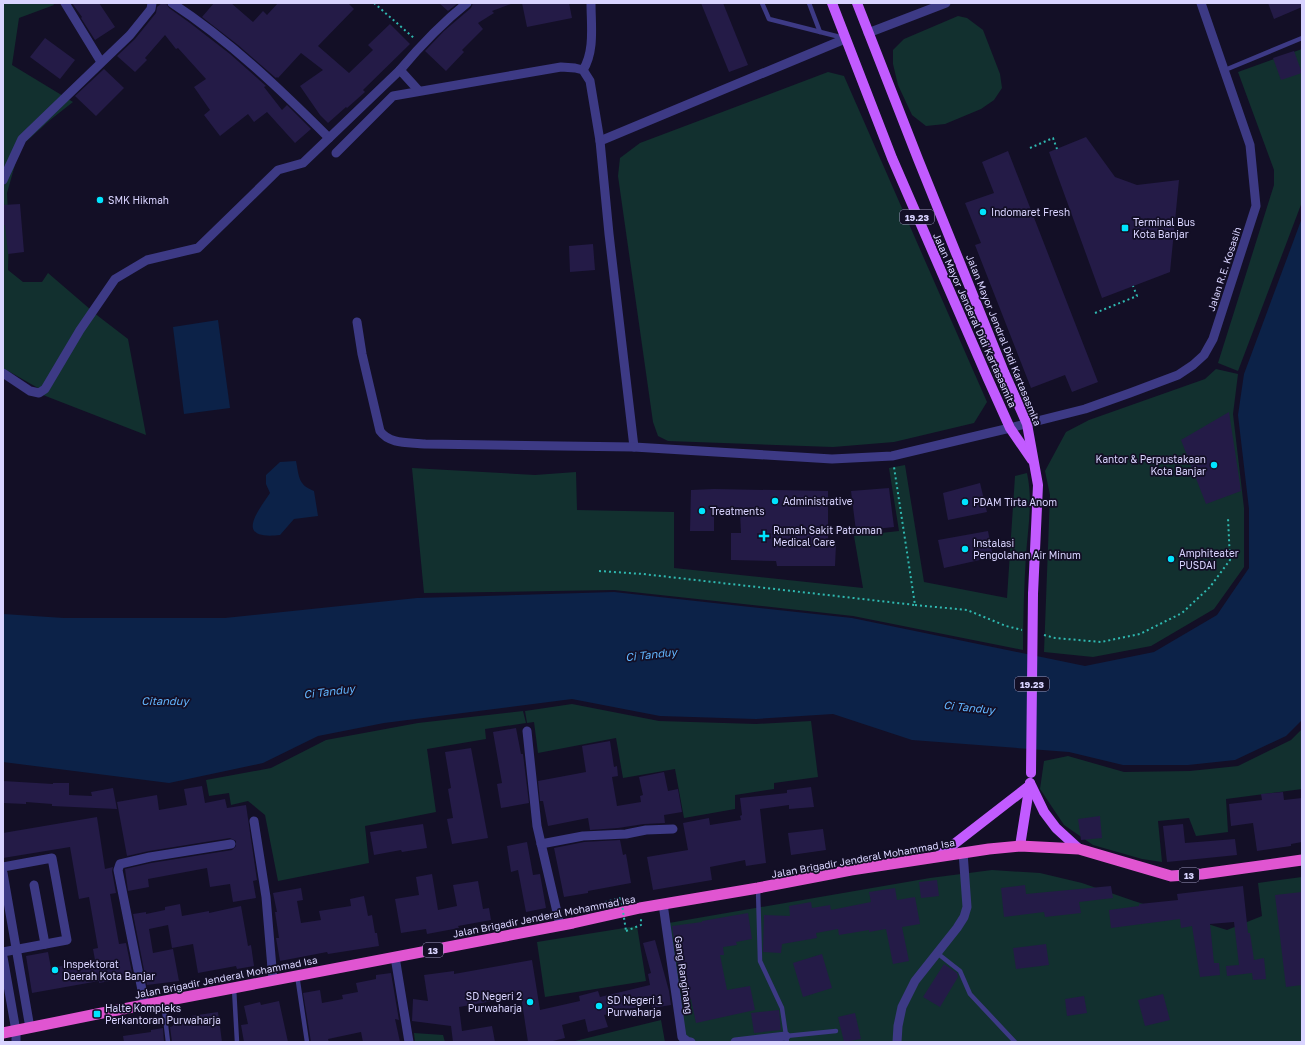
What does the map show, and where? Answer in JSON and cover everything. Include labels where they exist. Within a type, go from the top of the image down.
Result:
[{"type":"highway","name":"13","points":[[1020,846],[1079,849],[1171,876],[1202,874],[1302,860]]},
{"type":"highway","name":"Jalan Brigadir Jenderal Mohammad Isa","points":[[3,1033],[560,925],[640,908],[758,888],[850,870],[962,852],[1020,846]]},
{"type":"main road","name":"Jalan Mayor Jenderal Didi Kartasasmita","points":[[832,3],[892,158],[1010,428],[1034,463]]},
{"type":"main road","name":"Jalan Mayor Jendral Didi Kartasasmita","points":[[857,3],[1004,372],[1027,424],[1038,485],[1038,504],[1033,594],[1030,781],[1020,846]]},
{"type":"main road","points":[[940,856],[1030,781],[1044,812],[1056,828],[1079,849]]},
{"type":"street","points":[[65,3],[101,62]]},
{"type":"street","points":[[3,180],[22,139],[130,35],[151,9],[152,3]]},
{"type":"street","points":[[172,3],[189,14],[218,37],[269,80],[329,138]]},
{"type":"street","points":[[3,373],[30,391],[39,393],[45,389],[80,330],[115,279],[146,260],[198,248],[278,170],[303,163],[400,70],[422,44],[467,3]]},
{"type":"street","points":[[583,70],[588,61],[590,51],[591,3]]},
{"type":"street","points":[[868,33],[946,3]]},
{"type":"street","name":"Jalan R.E. Kosasih","points":[[357,322],[362,354],[380,431],[384,437],[391,440],[425,444],[634,447],[832,459],[892,456],[1085,409],[1178,375],[1193,365],[1204,355],[1213,339],[1256,206],[1250,145],[1201,3]]},
{"type":"street","points":[[600,141],[845,39]]},
{"type":"street","points":[[336,153],[393,96],[561,66],[583,70],[590,81],[600,141],[609,234],[634,447]]},
{"type":"street","points":[[400,70],[419,91]]},
{"type":"street","points":[[527,731],[537,826],[560,925]]},
{"type":"street","points":[[254,821],[266,897],[272,980]]},
{"type":"street","points":[[541,844],[583,836],[626,834],[646,830],[673,829]]},
{"type":"street","points":[[145,1005],[118,870],[120,864],[231,844]]},
{"type":"street","points":[[897,1042],[898,1026],[902,1007],[915,981],[964,917],[966,907],[962,852]]},
{"type":"street","points":[[3,867],[52,858],[66,940],[3,952]]},
{"type":"street","points":[[3,873],[30,1028]]},
{"type":"street","points":[[34,885],[45,944]]},
{"type":"street","name":"Gang Ranginang","points":[[663,904],[682,1037],[691,1042]]},
{"type":"street","points":[[3,957],[16,1031],[16,1042]]},
{"type":"street","points":[[395,957],[409,1042]]},
{"type":"street","points":[[735,1042],[787,1039]]},
{"type":"lane","points":[[763,3],[769,19],[845,39]]},
{"type":"lane","points":[[809,3],[820,32]]},
{"type":"lane","points":[[1225,70],[1302,38]]},
{"type":"lane","points":[[758,888],[760,961],[782,1008],[787,1039],[836,1031]]},
{"type":"lane","points":[[937,953],[960,971],[970,994],[1015,1042]]},
{"type":"lane","points":[[297,975],[307,1042]]},
{"type":"lane","points":[[234,988],[237,1042]]},
{"type":"lane","points":[[163,1002],[168,1042]]},
{"type":"path","points":[[374,3],[422,44]]},
{"type":"path","points":[[1030,148],[1053,138],[1057,148]]},
{"type":"path","points":[[1096,312],[1137,296],[1133,286]]},
{"type":"path","points":[[892,456],[915,605]]},
{"type":"path","points":[[1042,634],[1055,638],[1101,642],[1140,634],[1182,613],[1210,587],[1230,560],[1228,518]]},
{"type":"path","points":[[599,571],[643,574],[967,610],[1006,626],[1028,631]]},
{"type":"path","points":[[621,898],[626,931],[641,925],[640,908]]},
{"type":"green space","points":[[3,3],[53,3],[54,5],[19,18],[12,65],[73,102],[20,147],[7,193],[9,233],[8,270],[23,282],[42,282],[48,273],[98,316],[128,339],[146,435],[43,395],[38,388],[3,368]]},
{"type":"green space","points":[[958,16],[967,18],[983,30],[1000,74],[1002,88],[994,100],[981,109],[945,124],[926,126],[912,115],[898,85],[893,64],[893,50],[904,39]]},
{"type":"green space","points":[[1302,49],[1302,202],[1238,371],[1218,363],[1274,185],[1274,170],[1238,72]]},
{"type":"green space","points":[[828,72],[844,76],[987,402],[974,423],[894,442],[833,447],[668,441],[658,436],[653,422],[618,176],[620,158],[640,143]]},
{"type":"green space","points":[[1216,369],[1238,374],[1233,414],[1244,508],[1244,567],[1214,609],[1151,646],[1093,657],[1044,652],[1050,495],[1045,471],[1066,432],[1089,420],[1205,379]]},
{"type":"green space","points":[[905,465],[924,582],[1007,598],[1015,476],[1027,473],[1030,493],[1030,514],[1026,555],[1023,650],[853,616],[614,590],[424,593],[412,468],[535,475],[576,472],[577,510],[674,512],[674,568],[863,588],[854,536],[899,531],[889,468]]},
{"type":"green space","points":[[572,704],[659,721],[756,724],[811,721],[818,777],[774,783],[774,789],[735,795],[735,809],[684,818],[675,769],[623,778],[616,738],[538,753],[534,722],[527,723],[525,711]]},
{"type":"green space","points":[[523,711],[526,723],[485,729],[486,739],[427,749],[436,812],[365,826],[369,863],[278,881],[265,815],[248,801],[231,805],[229,793],[209,796],[206,780],[271,768],[326,740],[418,723]]},
{"type":"green space","points":[[1302,729],[1302,789],[1226,799],[1228,832],[1196,836],[1189,818],[1158,821],[1162,862],[1142,859],[1093,845],[1064,825],[1040,789],[1044,761],[1068,756],[1124,772],[1190,771],[1238,766],[1291,740]]},
{"type":"green space","points":[[992,870],[1040,873],[1082,883],[1227,930],[1262,916],[1258,883],[1302,877],[1302,1042],[679,1042],[663,924],[930,878]]},
{"type":"green space","points":[[637,926],[646,981],[545,997],[537,942]]},
{"type":"green space","points":[[661,1020],[665,1042],[571,1042]]},
{"type":"green space","points":[[414,1033],[443,1035],[445,1042],[415,1042]]},
{"type":"water","name":"Citanduy","points":[[1302,218],[1302,720],[1286,736],[1235,760],[1188,765],[1123,765],[1069,752],[912,740],[833,714],[756,719],[660,716],[572,699],[384,723],[318,736],[263,763],[169,783],[3,762],[3,614],[64,618],[225,618],[417,598],[614,592],[852,618],[1085,666],[1154,652],[1217,615],[1249,568],[1249,509],[1238,415],[1244,374]]},
{"type":"water","points":[[218,320],[230,408],[184,414],[173,327]]},
{"type":"water","points":[[296,461],[302,483],[314,491],[318,516],[294,519],[280,535],[257,534],[253,529],[255,517],[270,493],[266,484],[266,475],[280,462]]},
{"type":"building","points":[[72,3],[99,3],[115,27],[95,40]]},
{"type":"building","points":[[162,3],[166,3],[169,8],[230,54],[266,86],[264,87],[282,110],[287,105],[311,129],[295,143],[267,112],[254,122],[248,114],[220,136],[204,115],[210,110],[194,87],[206,79],[178,48],[176,49],[165,35],[145,58],[147,60],[135,72],[117,56],[135,39],[156,13],[157,7]]},
{"type":"building","points":[[214,3],[231,3],[253,22],[263,11],[267,15],[278,3],[348,3],[354,9],[318,46],[349,73],[373,50],[368,45],[390,24],[410,44],[363,90],[365,92],[328,123],[320,115],[300,86],[323,70],[301,53],[278,78],[276,78],[238,45],[202,17]]},
{"type":"building","points":[[439,3],[458,3],[448,11]]},
{"type":"building","points":[[473,3],[511,4],[492,11],[494,13],[478,23],[483,29],[462,50],[464,52],[446,71],[425,51],[444,31],[471,8]]},
{"type":"building","points":[[522,3],[569,3],[572,18],[527,27]]},
{"type":"building","points":[[701,3],[723,3],[748,65],[729,72]]},
{"type":"building","points":[[1268,3],[1302,3],[1302,7],[1274,19]]},
{"type":"building","points":[[45,38],[75,60],[60,79],[30,57]]},
{"type":"building","points":[[1294,51],[1302,73],[1281,80],[1273,58]]},
{"type":"building","points":[[104,69],[124,88],[96,116],[75,96]]},
{"type":"building","name":"Terminal Bus Kota Banjar","points":[[1086,137],[1115,177],[1137,185],[1179,180],[1170,272],[1102,298],[1049,152]]},
{"type":"building","points":[[1008,151],[1098,382],[1072,392],[1065,375],[1031,388],[975,245],[981,243],[965,203],[994,193],[982,162]]},
{"type":"building","points":[[20,204],[24,252],[8,254],[5,225],[3,225],[3,205]]},
{"type":"building","points":[[593,244],[595,270],[570,272],[569,246]]},
{"type":"building","name":"Kantor & Perpustakaan Kota Banjar","points":[[1229,412],[1241,491],[1206,504],[1181,440]]},
{"type":"building","name":"PDAM Tirta Anom","points":[[980,483],[987,512],[948,520],[943,493]]},
{"type":"building","points":[[889,488],[894,527],[856,531],[851,491]]},
{"type":"building","points":[[691,490],[828,491],[828,544],[836,544],[835,566],[777,566],[776,561],[731,560],[731,533],[741,533],[740,512],[714,511],[714,531],[690,531]]},
{"type":"building","name":"Instalasi Pengolahan Air Minum","points":[[988,531],[993,557],[944,568],[938,540]]},
{"type":"building","points":[[516,728],[521,754],[523,754],[529,803],[501,808],[497,784],[502,783],[493,732]]},
{"type":"building","points":[[610,741],[614,767],[617,766],[618,776],[612,777],[617,806],[641,802],[640,796],[643,795],[639,777],[664,772],[668,791],[678,789],[682,812],[664,815],[665,823],[644,824],[618,828],[590,830],[588,818],[548,826],[543,801],[540,801],[538,781],[586,772],[582,746]]},
{"type":"building","points":[[471,748],[488,838],[452,844],[447,819],[453,818],[448,789],[451,788],[445,752]]},
{"type":"building","points":[[3,781],[53,784],[69,783],[69,795],[92,796],[91,792],[113,788],[117,809],[52,806],[52,804],[26,802],[26,804],[3,803]]},
{"type":"building","points":[[202,786],[205,803],[225,799],[227,808],[246,805],[257,880],[253,881],[256,898],[233,902],[230,884],[210,887],[207,868],[148,879],[149,887],[128,891],[125,869],[151,863],[232,850],[236,846],[236,841],[230,838],[127,856],[117,802],[157,795],[159,810],[187,805],[184,789]]},
{"type":"building","points":[[811,787],[814,807],[789,809],[789,805],[760,809],[766,863],[746,866],[745,860],[710,867],[712,880],[653,890],[647,857],[688,850],[683,823],[709,818],[710,825],[741,820],[740,816],[742,815],[740,798],[787,793],[787,790]]},
{"type":"building","points":[[1283,792],[1284,800],[1302,798],[1302,842],[1291,844],[1291,846],[1257,851],[1253,823],[1231,826],[1229,804],[1262,800],[1261,794]]},
{"type":"building","points":[[1100,816],[1102,838],[1081,840],[1078,819]]},
{"type":"building","points":[[97,817],[105,869],[113,867],[112,871],[116,893],[110,894],[119,944],[126,943],[133,977],[99,983],[99,981],[32,993],[26,956],[48,952],[51,968],[95,960],[93,949],[98,948],[89,897],[79,899],[70,847],[3,858],[3,833]]},
{"type":"building","points":[[423,824],[427,848],[402,852],[401,850],[374,855],[370,832]]},
{"type":"building","points":[[1183,824],[1185,843],[1235,839],[1237,855],[1167,862],[1163,826]]},
{"type":"building","points":[[823,829],[826,850],[791,855],[788,833]]},
{"type":"building","points":[[620,840],[623,855],[626,854],[631,883],[564,897],[554,848],[584,842]]},
{"type":"building","points":[[527,842],[533,875],[540,874],[546,908],[526,912],[518,870],[511,872],[507,846]]},
{"type":"building","points":[[432,874],[438,910],[457,906],[453,885],[478,881],[483,909],[489,908],[491,920],[427,934],[426,929],[401,933],[395,899],[419,895],[416,877]]},
{"type":"building","points":[[937,880],[939,896],[921,898],[919,882]]},
{"type":"building","points":[[1025,885],[1026,894],[1111,886],[1113,898],[1079,902],[1081,913],[1045,917],[1044,912],[1004,917],[1001,888]]},
{"type":"building","points":[[1243,886],[1248,933],[1250,933],[1254,960],[1264,958],[1266,979],[1253,980],[1252,973],[1227,976],[1226,966],[1239,965],[1234,922],[1210,924],[1214,963],[1219,963],[1220,975],[1200,977],[1192,926],[1181,928],[1180,919],[1111,928],[1109,910],[1139,906],[1139,904],[1178,900],[1177,894]]},
{"type":"building","points":[[301,888],[303,900],[297,901],[301,923],[321,920],[319,911],[351,906],[350,899],[364,896],[368,916],[372,915],[379,946],[328,954],[327,952],[280,961],[276,938],[279,938],[275,912],[277,912],[273,893]]},
{"type":"building","points":[[895,888],[897,900],[915,897],[920,924],[902,927],[909,961],[893,964],[886,929],[839,935],[838,929],[816,933],[817,938],[782,944],[781,953],[763,952],[764,915],[790,916],[789,906],[811,902],[812,908],[830,905],[831,910],[871,902],[869,892]]},
{"type":"building","points":[[1302,892],[1302,985],[1286,987],[1275,895]]},
{"type":"building","points":[[180,904],[182,916],[209,911],[209,913],[241,906],[248,946],[251,945],[254,966],[237,969],[236,966],[198,973],[193,944],[172,948],[168,925],[149,929],[153,953],[173,949],[179,981],[147,985],[133,914],[146,912],[146,914],[165,910],[165,907]]},
{"type":"building","points":[[748,913],[752,939],[736,942],[737,945],[723,947],[724,955],[720,955],[727,990],[750,986],[755,1010],[696,1023],[691,999],[683,1001],[672,926]]},
{"type":"building","points":[[655,940],[669,991],[671,1005],[652,1008],[652,1004],[604,1015],[608,1027],[588,1032],[585,1019],[562,1025],[565,1038],[549,1042],[528,1042],[521,996],[459,1007],[462,1031],[492,1026],[495,1042],[453,1042],[451,1026],[412,1021],[413,999],[428,1001],[424,975],[454,971],[454,974],[532,960],[540,1010],[580,1001],[579,996],[598,991],[600,997],[650,985],[648,974],[651,973],[643,943]]},
{"type":"building","points":[[1046,944],[1049,965],[1016,969],[1013,948]]},
{"type":"building","points":[[822,954],[832,988],[803,997],[793,963]]},
{"type":"building","points":[[944,964],[957,973],[958,977],[940,1007],[923,997]]},
{"type":"building","points":[[391,973],[399,1020],[395,1019],[400,1042],[363,1042],[361,1032],[328,1039],[329,1042],[311,1042],[303,993],[320,990],[322,1003],[343,999],[342,995],[358,992],[356,983],[376,979],[376,975]]},
{"type":"building","points":[[1163,994],[1170,1020],[1145,1026],[1138,1000]]},
{"type":"building","points":[[1084,996],[1087,1013],[1067,1016],[1065,999]]},
{"type":"building","points":[[279,1001],[288,1042],[244,1042],[241,1025],[248,1024],[244,1006],[260,1002],[261,1005]]},
{"type":"building","points":[[779,1010],[781,1030],[754,1033],[751,1013]]},
{"type":"building","points":[[218,1012],[222,1042],[172,1042],[170,1027],[173,1026],[173,1024],[192,1021],[191,1016]]},
{"type":"building","points":[[855,1013],[861,1039],[844,1042],[838,1017]]},
{"type":"building","points":[[163,1028],[164,1042],[124,1042],[123,1036],[151,1032],[151,1030]]},
{"type":"place","name":"SMK Hikmah","points":[[100,200]]},
{"type":"place","name":"Indomaret Fresh","points":[[983,212]]},
{"type":"place","name":"Terminal Bus Kota Banjar","points":[[1125,228]]},
{"type":"place","name":"Kantor & Perpustakaan Kota Banjar","points":[[1214,465]]},
{"type":"place","name":"Administrative","points":[[775,501]]},
{"type":"place","name":"PDAM Tirta Anom","points":[[965,502]]},
{"type":"place","name":"Treatments","points":[[702,511]]},
{"type":"place","name":"Rumah Sakit Patroman Medical Care","points":[[764,536]]},
{"type":"place","name":"Instalasi Pengolahan Air Minum","points":[[965,549]]},
{"type":"place","name":"Amphiteater PUSDAI","points":[[1171,559]]},
{"type":"place","name":"Inspektorat Daerah Kota Banjar","points":[[55,970]]},
{"type":"place","name":"SD Negeri 2 Purwaharja","points":[[530,1002]]},
{"type":"place","name":"SD Negeri 1 Purwaharja","points":[[599,1006]]},
{"type":"place","name":"Halte Kompleks Perkantoran Purwaharja","points":[[97,1014]]},
{"type":"water label","name":"Ci Tanduy","points":[[651,654]]},
{"type":"water label","name":"Ci Tanduy","points":[[329,691]]},
{"type":"water label","name":"Ci Tanduy","points":[[969,707]]}]
